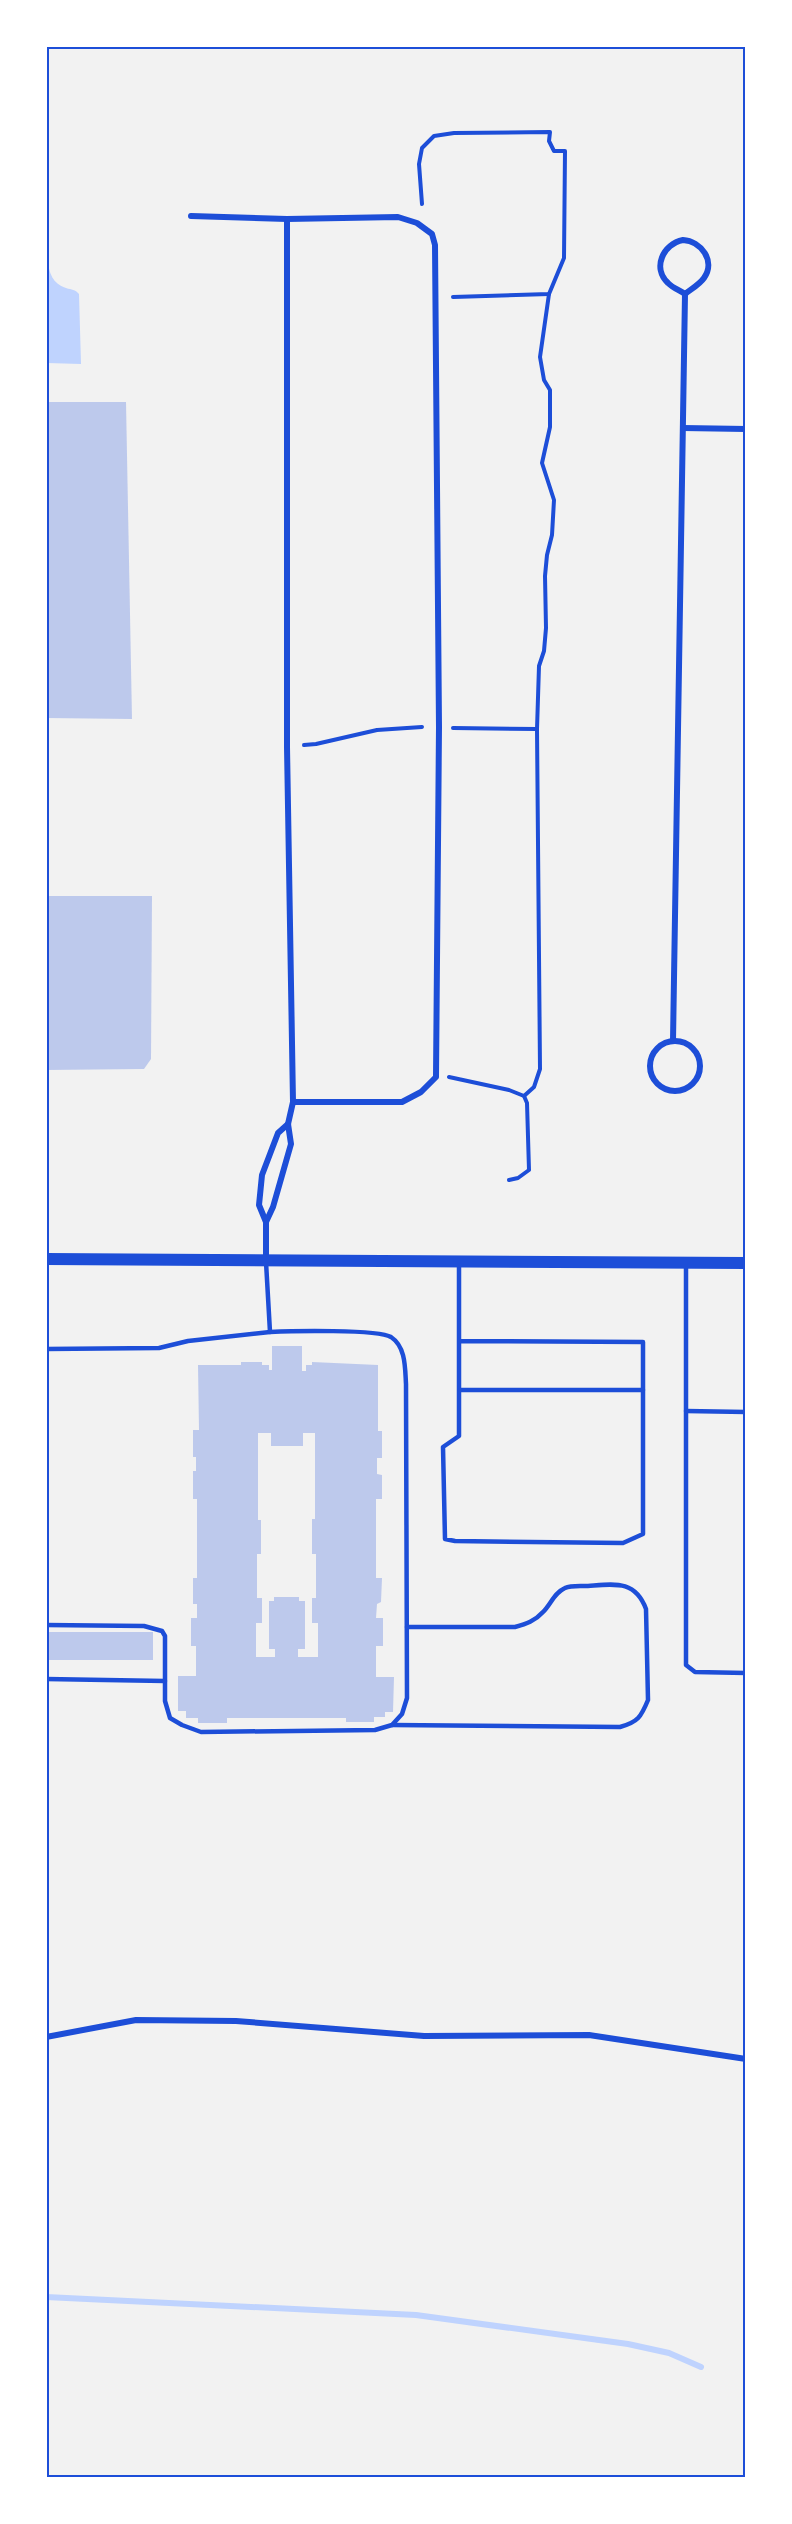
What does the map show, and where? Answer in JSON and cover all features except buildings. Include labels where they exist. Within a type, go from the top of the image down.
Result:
[{"type":"main road","points":[[46,1259],[746,1263]]},
{"type":"street","points":[[191,216],[287,219],[398,217],[417,223],[432,234],[435,245],[439,727],[436,1077],[421,1092],[402,1102],[293,1102]]},
{"type":"street","points":[[266,1222],[273,1207],[291,1144],[288,1124],[293,1102],[287,747],[287,219]]},
{"type":"street","points":[[673,1041],[685,294],[704,278],[709,264],[706,256],[692,240],[683,240],[669,246],[663,252],[661,269],[669,284],[685,294]]},
{"type":"street","points":[[683,429],[746,429]]},
{"type":"street","points":[[673,1041],[689,1045],[699,1059],[698,1076],[687,1088],[678,1091],[663,1088],[657,1083],[650,1069],[650,1061],[658,1047],[673,1041]]},
{"type":"street","points":[[266,1262],[266,1222],[259,1204],[262,1175],[278,1133],[288,1124]]},
{"type":"street","points":[[46,2037],[136,2020],[236,2021],[424,2036],[590,2035],[746,2059]]},
{"type":"lane","points":[[266,1262],[270,1332]]},
{"type":"lane","points":[[459,1262],[459,1436],[444,1447],[445,1539],[623,1543],[643,1534],[643,1342],[460,1341]]},
{"type":"lane","points":[[686,1262],[686,1665],[695,1672],[746,1672]]},
{"type":"lane","points":[[46,1349],[159,1348],[188,1341],[270,1332],[381,1334],[391,1337],[402,1350],[406,1384],[407,1626],[407,1698],[402,1714],[392,1725]]},
{"type":"lane","points":[[460,1390],[643,1390]]},
{"type":"lane","points":[[686,1411],[746,1412]]},
{"type":"lane","points":[[46,1625],[144,1626],[162,1631],[165,1636],[165,1701],[170,1718],[201,1732],[375,1730],[392,1725],[620,1727],[635,1723],[648,1700],[646,1610],[641,1597],[630,1588],[616,1584],[567,1587],[557,1592],[544,1612],[531,1623],[515,1626],[407,1626]]},
{"type":"lane","points":[[46,1679],[165,1682]]},
{"type":"path","points":[[422,204],[422,148],[434,136],[454,132],[550,132],[549,141],[554,150],[565,150],[564,258],[549,294],[540,357],[544,380],[550,390],[550,427],[542,463],[554,500],[552,535],[545,576],[546,628],[544,651],[539,666],[537,729],[540,1069],[534,1087],[524,1096]]},
{"type":"path","points":[[453,297],[549,294]]},
{"type":"path","points":[[304,745],[377,730],[422,727]]},
{"type":"path","points":[[453,728],[537,729]]},
{"type":"path","points":[[448,1077],[509,1090],[524,1096],[527,1103],[529,1170],[518,1178],[509,1180]]},
{"type":"water","points":[[47,260],[55,281],[79,294],[81,364],[47,363]]},
{"type":"waterway","points":[[46,2297],[416,2315],[628,2344],[669,2353],[701,2367]]}]
